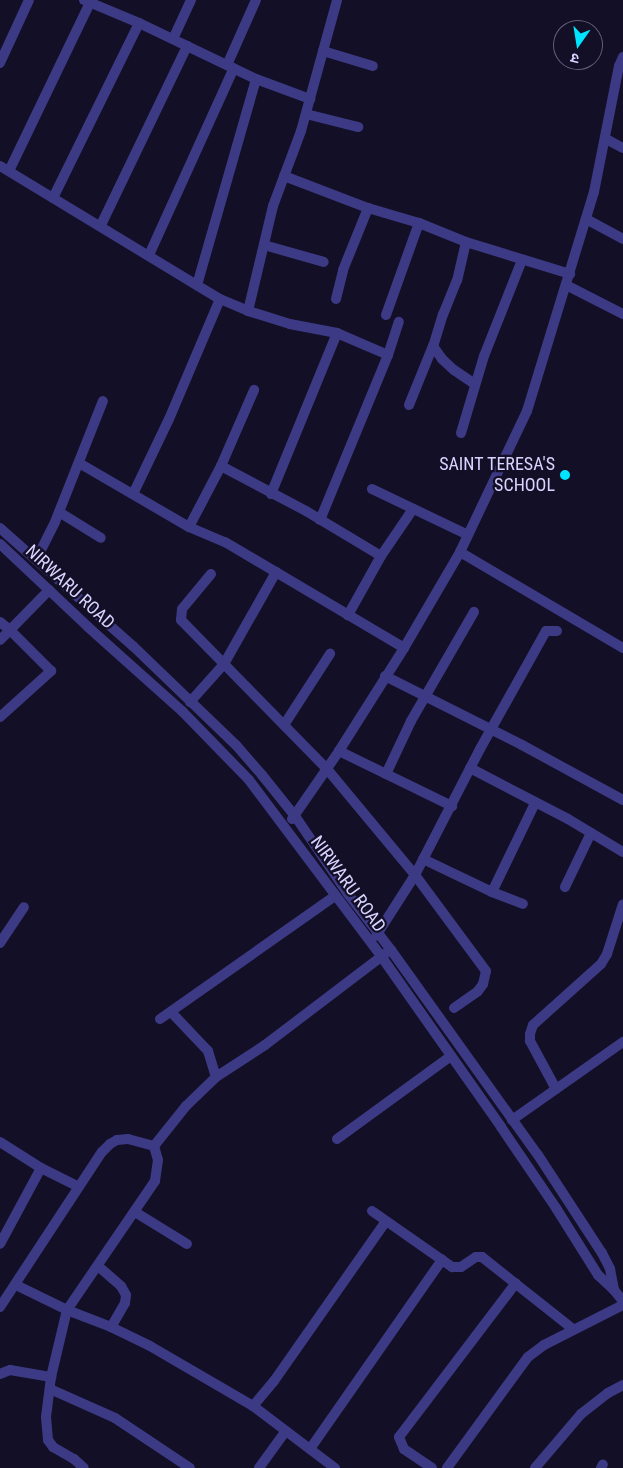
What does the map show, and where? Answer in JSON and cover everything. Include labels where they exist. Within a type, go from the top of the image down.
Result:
[{"type":"street","points":[[0,63],[30,0]]},
{"type":"street","points":[[173,39],[191,0]]},
{"type":"street","points":[[149,255],[230,67],[256,0]]},
{"type":"street","points":[[248,312],[273,206],[306,114],[337,0]]},
{"type":"street","points":[[310,99],[256,79],[139,23],[86,1],[5,169],[101,225],[220,299],[248,312],[290,324],[337,333],[388,355]]},
{"type":"street","points":[[53,198],[139,23]]},
{"type":"street","points":[[101,225],[188,46]]},
{"type":"street","points":[[323,50],[373,66]]},
{"type":"street","points":[[284,825],[295,816],[327,769],[404,648],[460,552],[527,411],[586,219],[622,64]]},
{"type":"street","points":[[197,285],[256,79]]},
{"type":"street","points":[[306,114],[358,127]]},
{"type":"street","points":[[606,139],[623,148]]},
{"type":"street","points":[[284,176],[368,208],[419,223],[466,242],[570,274]]},
{"type":"street","points":[[336,299],[343,270],[368,208]]},
{"type":"street","points":[[586,219],[623,239]]},
{"type":"street","points":[[386,315],[419,223]]},
{"type":"street","points":[[409,405],[457,280],[466,242]]},
{"type":"street","points":[[264,245],[324,262]]},
{"type":"street","points":[[461,433],[475,384],[522,260]]},
{"type":"street","points":[[566,285],[623,314]]},
{"type":"street","points":[[133,494],[169,419],[220,299]]},
{"type":"street","points":[[320,520],[388,355],[399,322]]},
{"type":"street","points":[[271,494],[337,333]]},
{"type":"street","points":[[433,346],[442,359],[454,370],[475,384]]},
{"type":"street","points":[[189,527],[221,466],[254,390]]},
{"type":"street","points":[[36,560],[80,463],[103,401]]},
{"type":"street","points":[[80,463],[189,527],[225,542],[404,648]]},
{"type":"street","points":[[221,466],[381,556]]},
{"type":"street","points":[[372,489],[468,535]]},
{"type":"street","points":[[348,615],[381,556],[413,509]]},
{"type":"street","points":[[59,512],[101,538]]},
{"type":"street","name":"NIRWARU ROAD","points":[[0,528],[133,646],[236,746],[295,816],[348,894],[379,933],[512,1120],[602,1253],[610,1269],[614,1290]]},
{"type":"street","name":"NIRWARU ROAD","points":[[0,544],[202,731],[249,780],[381,956],[556,1208],[598,1275],[623,1301]]},
{"type":"street","points":[[460,552],[623,648]]},
{"type":"street","points":[[190,702],[224,664],[276,572]]},
{"type":"street","points":[[211,574],[182,609],[180,620],[327,769],[415,875],[486,971],[483,984],[478,991],[454,1008]]},
{"type":"street","points":[[0,640],[49,590]]},
{"type":"street","points":[[386,774],[411,721],[474,612]]},
{"type":"street","points":[[0,622],[51,671],[0,717]]},
{"type":"street","points":[[370,941],[379,933],[415,875],[470,768],[546,631],[557,631]]},
{"type":"street","points":[[284,724],[330,654]]},
{"type":"street","points":[[385,676],[585,778],[623,800]]},
{"type":"street","points":[[339,751],[452,806]]},
{"type":"street","points":[[470,768],[591,832],[623,852]]},
{"type":"street","points":[[492,892],[535,803]]},
{"type":"street","points":[[565,887],[591,832]]},
{"type":"street","points":[[423,859],[492,892],[523,904]]},
{"type":"street","points":[[160,1019],[336,896]]},
{"type":"street","points":[[556,1088],[530,1041],[533,1025],[601,964],[607,954],[623,904]]},
{"type":"street","points":[[0,942],[24,907]]},
{"type":"street","points":[[154,1146],[186,1106],[216,1077],[264,1045],[391,950]]},
{"type":"street","points":[[171,1012],[208,1051],[216,1077]]},
{"type":"street","points":[[512,1120],[623,1042]]},
{"type":"street","points":[[337,1140],[451,1056]]},
{"type":"street","points":[[2,1303],[16,1285],[102,1152],[117,1140],[128,1139],[154,1146]]},
{"type":"street","points":[[0,1142],[41,1168],[79,1187]]},
{"type":"street","points":[[84,1468],[74,1459],[53,1447],[48,1440],[46,1418],[51,1377],[67,1310],[156,1181],[158,1160],[154,1146]]},
{"type":"street","points":[[0,1244],[4,1224],[41,1168]]},
{"type":"street","points":[[372,1211],[452,1267],[461,1267],[476,1257],[482,1257],[574,1330]]},
{"type":"street","points":[[135,1212],[187,1244]]},
{"type":"street","points":[[253,1406],[274,1381],[386,1221]]},
{"type":"street","points":[[310,1449],[442,1260]]},
{"type":"street","points":[[98,1266],[120,1286],[126,1295],[125,1303],[111,1327]]},
{"type":"street","points":[[432,1468],[404,1449],[399,1437],[516,1283]]},
{"type":"street","points":[[16,1285],[67,1310],[111,1327],[150,1346],[253,1406],[335,1468]]},
{"type":"street","points":[[447,1468],[528,1357],[544,1345],[623,1305]]},
{"type":"street","points":[[0,1374],[10,1370],[51,1377]]},
{"type":"street","points":[[535,1468],[581,1414],[608,1393],[623,1385]]},
{"type":"street","points":[[50,1390],[115,1418],[190,1468]]},
{"type":"street","points":[[259,1468],[285,1432]]},
{"type":"place","name":"SAINT TERESA'S SCHOOL","points":[[565,475]]}]
